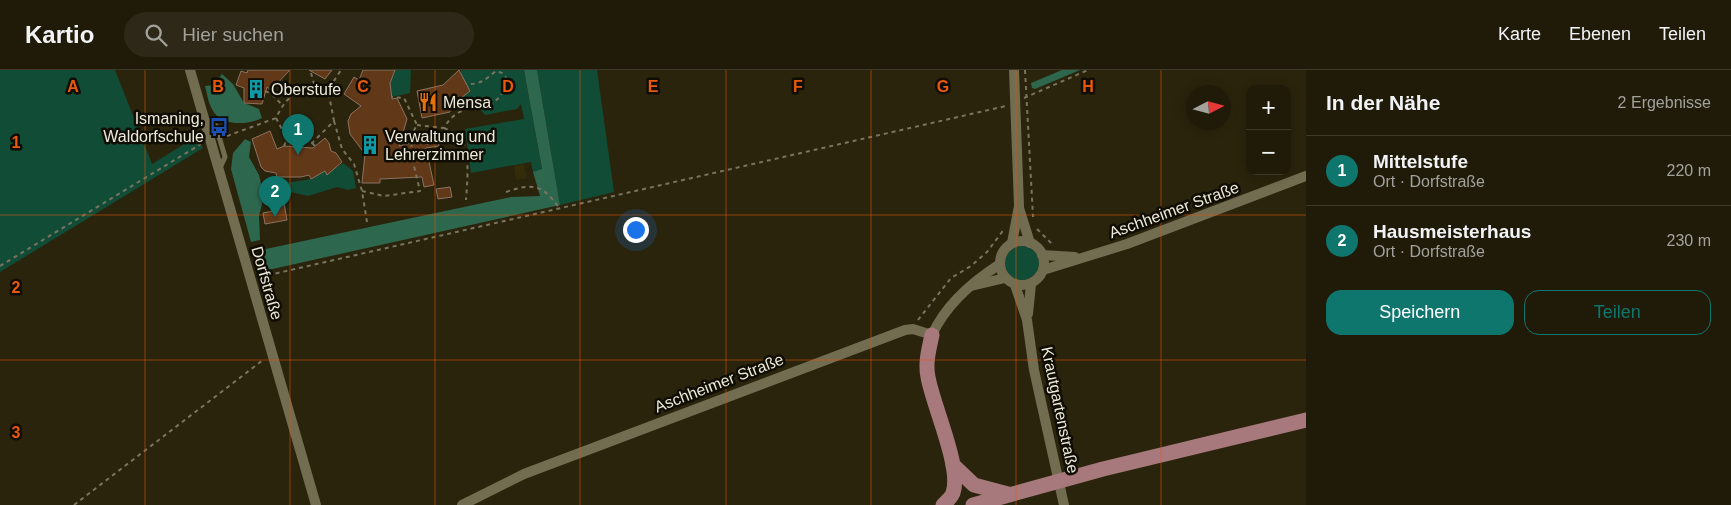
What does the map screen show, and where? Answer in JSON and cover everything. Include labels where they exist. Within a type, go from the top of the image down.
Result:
[{"type":"main road","points":[[932,335],[928,352],[928,376],[953,465],[955,483],[952,495],[943,505]]},
{"type":"main road","points":[[973,505],[1009,494],[1306,420]]},
{"type":"main road","points":[[953,465],[974,485],[1009,494]]},
{"type":"street","name":"Dorfstraße","points":[[190,70],[203,117],[215,139],[218,170],[316,505]]},
{"type":"street","points":[[1012,243],[1019,206],[1014,70]]},
{"type":"street","name":"Aschheimer Straße","points":[[1043,270],[1127,244],[1306,176]]},
{"type":"street","points":[[1019,206],[1030,242],[1042,255],[1043,270],[1031,284],[1016,285],[1005,278],[1000,264],[1003,252],[1012,243],[1018,241],[1030,242]]},
{"type":"street","name":"Aschheimer Straße","points":[[1042,255],[1081,258]]},
{"type":"street","points":[[932,335],[938,320],[949,306],[978,278],[1000,264]]},
{"type":"street","points":[[971,286],[1005,278]]},
{"type":"street","name":"Krautgartenstraße","points":[[1031,284],[1028,320],[1034,370],[1064,502]]},
{"type":"street","name":"Krautgartenstraße","points":[[1016,285],[1028,320]]},
{"type":"street","name":"Aschheimer Straße","points":[[462,505],[524,474],[905,330],[913,329],[932,335]]},
{"type":"path","points":[[341,70],[328,90],[342,149],[354,164],[368,222]]},
{"type":"path","points":[[1025,70],[1034,225]]},
{"type":"path","points":[[1027,96],[1088,70]]},
{"type":"path","points":[[444,128],[448,121],[459,112],[491,105],[505,89],[507,79],[496,71],[482,82],[475,85],[466,84]]},
{"type":"path","points":[[311,73],[315,87]]},
{"type":"path","points":[[0,266],[215,139],[276,118],[287,99],[295,93],[315,87],[328,90]]},
{"type":"path","points":[[266,91],[272,94],[283,106]]},
{"type":"path","points":[[392,97],[404,98],[417,125]]},
{"type":"path","points":[[249,279],[996,108],[1016,101]]},
{"type":"path","points":[[276,118],[287,139]]},
{"type":"path","points":[[312,143],[334,121]]},
{"type":"path","points":[[417,125],[444,128],[454,132],[463,142],[468,177],[466,200]]},
{"type":"path","points":[[362,191],[384,196],[420,191],[412,149],[412,131],[417,125]]},
{"type":"path","points":[[287,139],[312,143],[317,148]]},
{"type":"path","points":[[284,146],[287,139]]},
{"type":"path","points":[[506,192],[530,186],[544,190],[559,208]]},
{"type":"path","points":[[74,505],[271,354]]},
{"type":"green space","points":[[0,70],[115,70],[152,164],[196,137],[203,148],[0,272]]},
{"type":"green space","points":[[395,70],[411,70],[410,93],[392,97],[390,83]]},
{"type":"green space","points":[[461,70],[524,70],[542,170],[533,172],[531,162],[471,173],[465,129],[524,119],[521,104],[517,109],[485,115],[477,105],[465,105],[461,98]]},
{"type":"green space","points":[[524,70],[537,70],[560,205],[259,272],[257,262],[263,261],[261,250],[511,197],[540,196],[533,172],[542,169]]},
{"type":"green space","points":[[537,70],[597,70],[614,192],[560,205]]},
{"type":"green space","points":[[1062,70],[1080,70],[1035,89],[1032,88],[1031,83]]},
{"type":"green space","points":[[222,74],[233,84],[244,103],[259,109],[262,118],[249,122],[235,123],[228,122],[216,115],[212,109],[205,86],[214,85]]},
{"type":"green space","points":[[245,139],[251,142],[249,157],[259,175],[264,196],[259,216],[260,240],[251,242],[231,169],[233,153]]},
{"type":"green space","points":[[343,163],[353,171],[356,188],[348,190],[337,187],[308,196],[291,192],[286,183],[311,179],[325,171],[327,174]]},
{"type":"green space","points":[[1022,246],[1034,251],[1039,263],[1034,275],[1022,280],[1010,275],[1005,263],[1010,251]]},
{"type":"sand","points":[[524,164],[527,178],[516,180],[514,166]]},
{"type":"building","name":"Oberstufe","points":[[248,70],[290,70],[271,90],[267,87],[262,104],[244,103],[244,88],[236,85],[241,71],[247,73]]},
{"type":"building","name":"Oberstufe","points":[[309,70],[332,70],[325,79]]},
{"type":"building","points":[[363,70],[395,70],[390,83],[392,99],[397,98],[407,119],[399,146],[423,140],[428,145],[426,139],[438,137],[439,146],[426,148],[434,185],[424,187],[422,177],[380,179],[380,183],[362,183],[365,154],[350,134],[348,121],[351,114],[361,106],[344,94],[354,77],[359,80]]},
{"type":"building","points":[[459,70],[470,91],[449,107],[450,112],[422,118],[417,91],[443,85]]},
{"type":"building","points":[[270,131],[277,149],[284,146],[313,148],[325,138],[329,143],[331,151],[336,153],[342,162],[327,175],[325,171],[311,179],[309,175],[277,177],[276,173],[265,171],[261,167],[252,139]]},
{"type":"building","points":[[450,187],[452,197],[438,199],[436,189]]},
{"type":"building","points":[[284,203],[287,220],[265,224],[263,213],[278,210],[277,204]]},
{"type":"place","name":"Oberstufe","points":[[256,89]]},
{"type":"place","name":"Mensa","points":[[428,102]]},
{"type":"place","name":"Ismaning, Waldorfschule","points":[[219,127]]},
{"type":"place","name":"Verwaltung und Lehrerzimmer","points":[[370,145]]},
{"type":"place","name":"Mittelstufe","points":[[298,155]]},
{"type":"place","name":"Hausmeisterhaus","points":[[275,217]]}]
